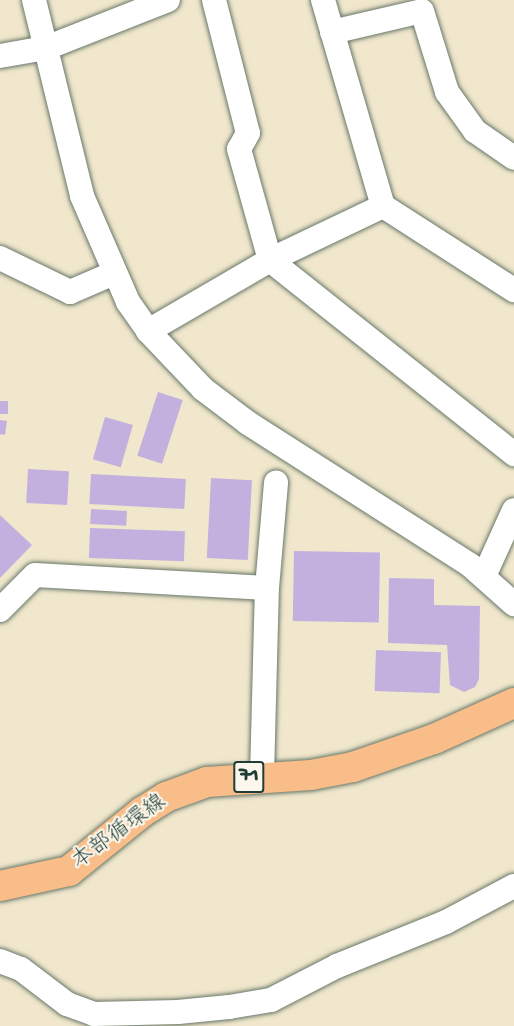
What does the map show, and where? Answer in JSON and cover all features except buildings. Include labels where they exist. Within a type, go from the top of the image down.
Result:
[{"type":"main road","name":"本部循環線","points":[[0,886],[69,871],[166,796],[207,782],[262,776],[311,775],[353,767],[434,739],[512,701]]},
{"type":"street","points":[[34,0],[82,196],[114,273],[148,331],[203,389],[248,423],[484,574],[514,604]]},
{"type":"street","points":[[0,56],[46,48],[168,0]]},
{"type":"street","points":[[214,0],[248,133],[239,149],[270,260],[514,454]]},
{"type":"street","points":[[323,0],[383,206],[514,290]]},
{"type":"street","points":[[332,32],[422,11],[447,92],[476,131],[514,158]]},
{"type":"street","points":[[148,331],[270,260],[383,206]]},
{"type":"street","points":[[0,258],[70,292],[114,273]]},
{"type":"street","points":[[262,776],[267,588],[276,482]]},
{"type":"street","points":[[484,574],[514,510]]},
{"type":"street","points":[[0,609],[34,575],[267,588]]},
{"type":"street","points":[[0,961],[21,969],[67,1004],[94,1014],[175,1019],[272,1000],[337,966],[446,922],[514,886]]}]
